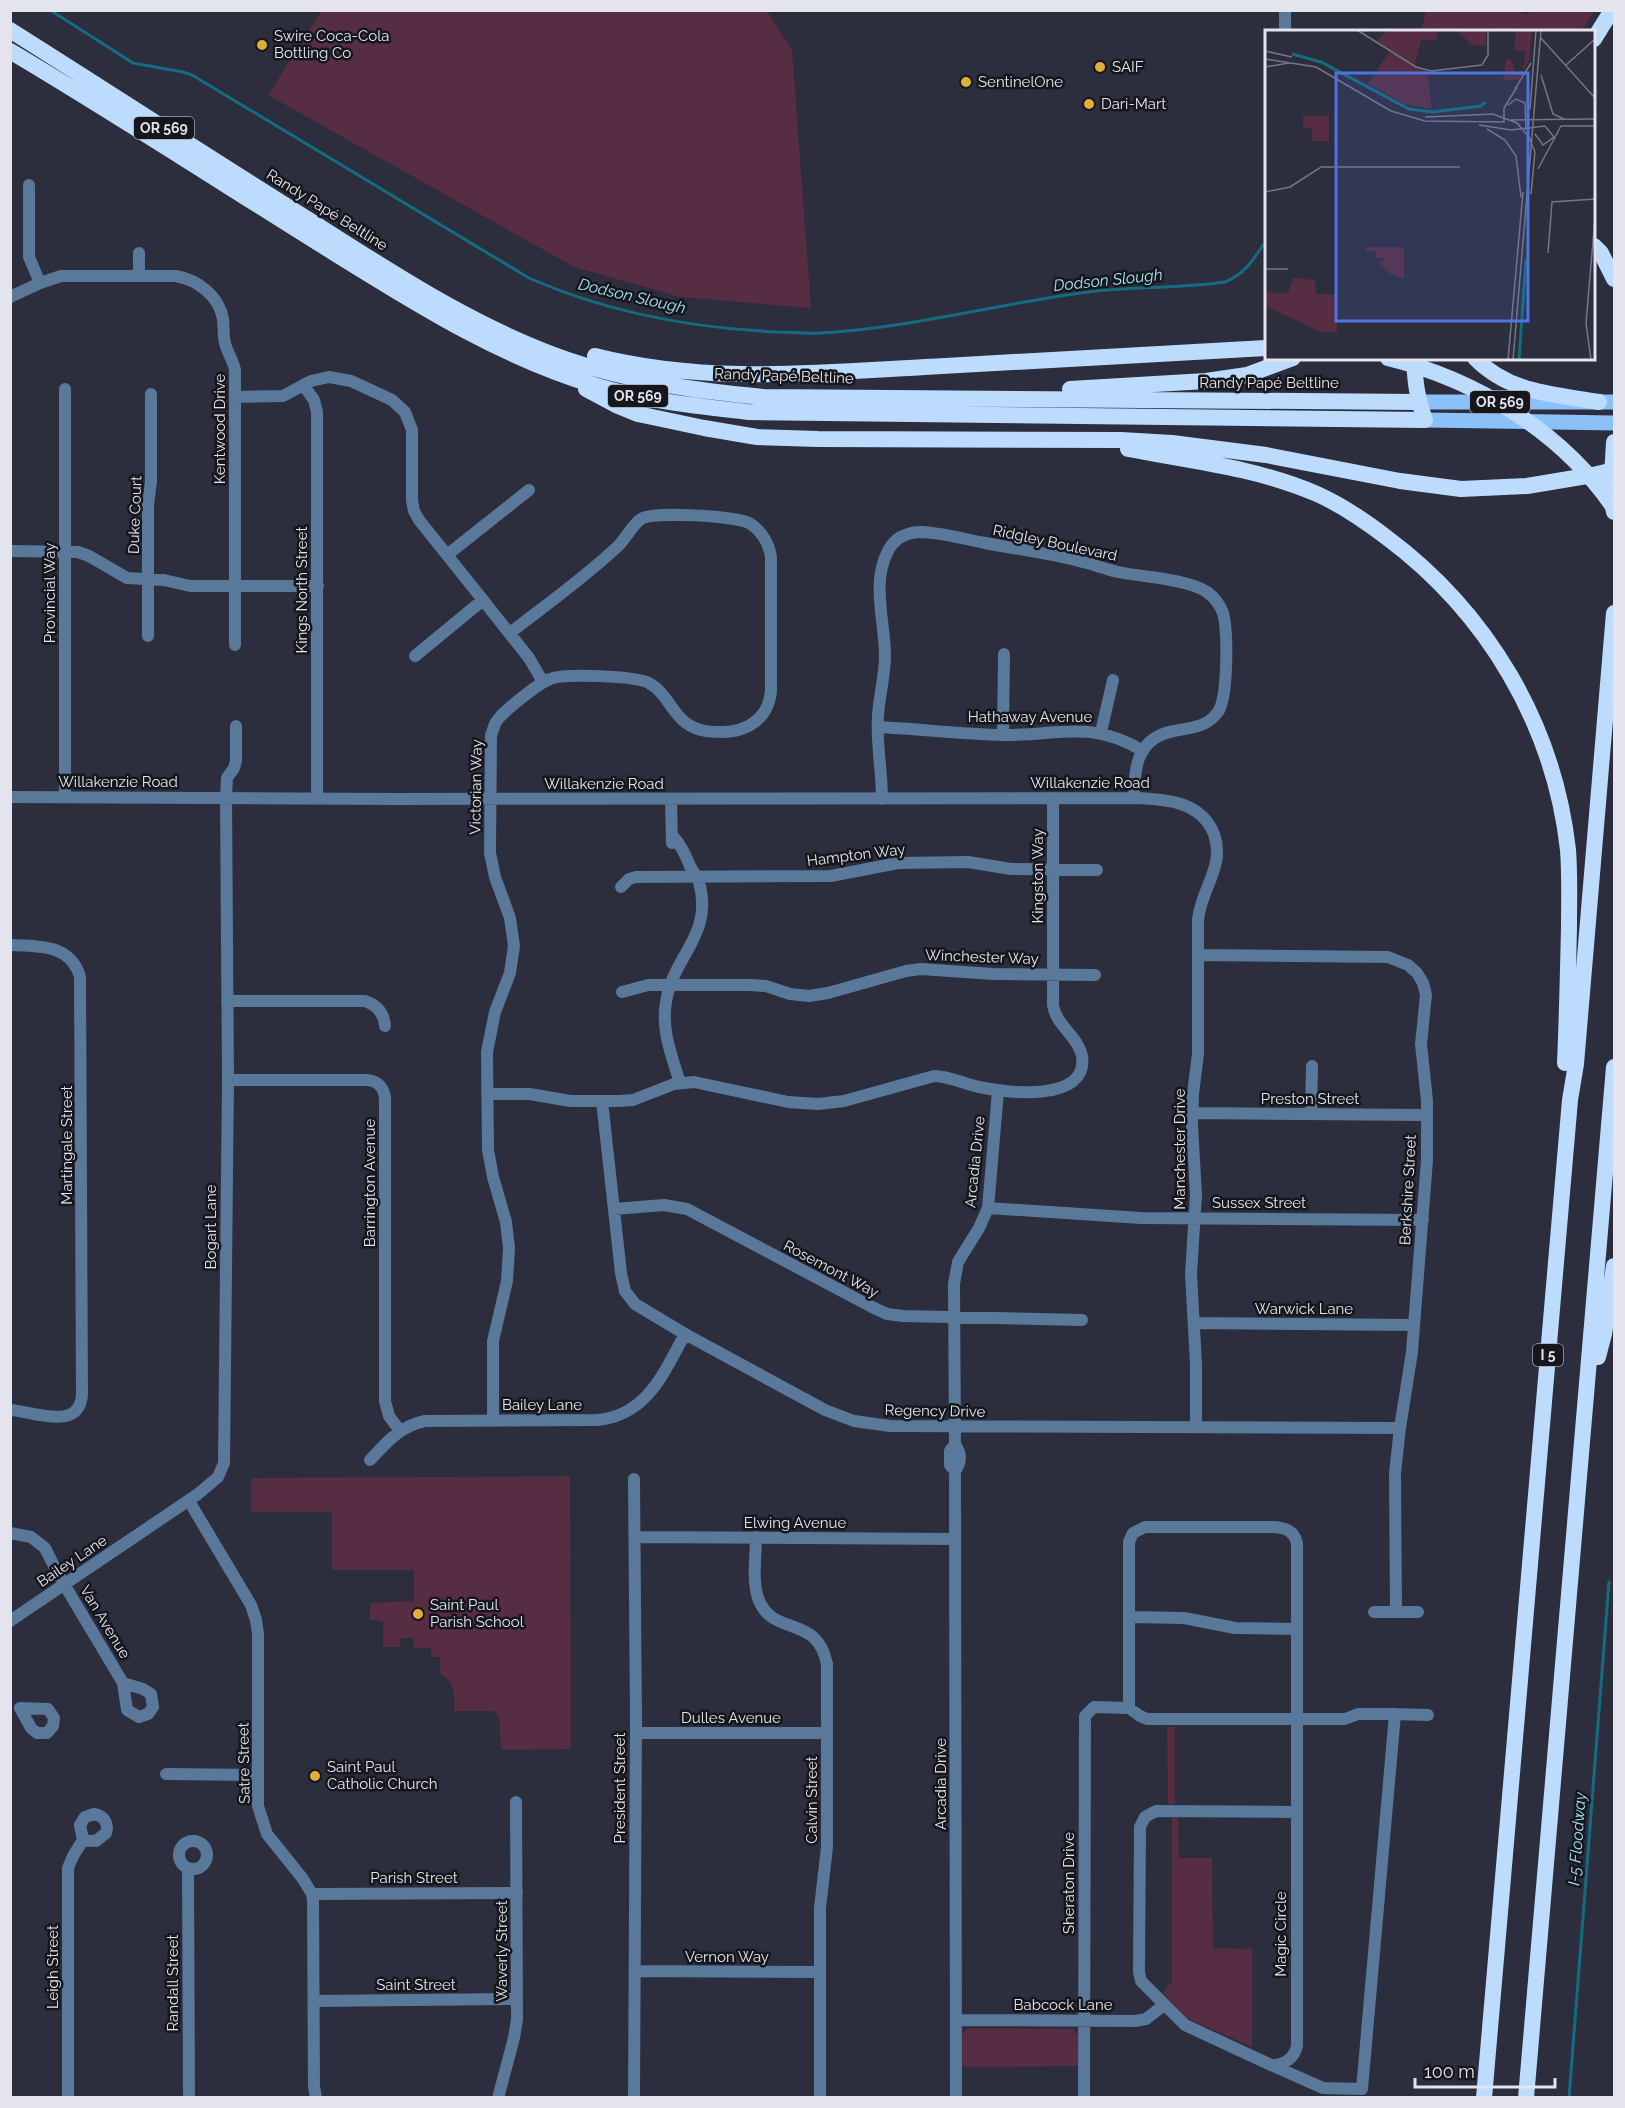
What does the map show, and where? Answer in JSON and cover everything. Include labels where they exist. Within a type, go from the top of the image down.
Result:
[{"type":"highway","points":[[1595,36],[1612,10]]},
{"type":"highway","name":"Randy Papé Beltline","points":[[10,30],[431,296],[531,346],[570,361],[657,384],[764,397],[1418,402]]},
{"type":"highway","name":"OR 569","points":[[10,51],[356,267],[459,328],[540,366],[597,386],[643,397],[748,412],[1425,420]]},
{"type":"highway","points":[[352,248],[532,337],[585,354],[664,370],[714,375],[816,373],[1265,348]]},
{"type":"highway","points":[[1595,248],[1601,253],[1614,279]]},
{"type":"highway","points":[[1032,398],[1073,388],[1206,381],[1247,375],[1288,360]]},
{"type":"highway","points":[[1395,360],[1458,382],[1523,418],[1578,465],[1614,508]]},
{"type":"highway","points":[[1414,360],[1418,402],[1425,420]]},
{"type":"highway","points":[[1477,360],[1488,372],[1510,384],[1540,392],[1606,402]]},
{"type":"highway","points":[[567,375],[591,393],[638,414],[758,437],[838,440],[1146,441],[1266,455],[1400,481],[1461,489],[1527,486],[1614,470]]},
{"type":"highway","points":[[1086,441],[1210,462],[1262,474],[1319,495],[1355,514],[1407,552],[1469,614],[1496,650],[1540,734],[1555,782],[1565,828],[1570,875],[1565,1063],[1570,1100]]},
{"type":"highway","points":[[1614,442],[1611,495],[1614,516]]},
{"type":"highway","name":"I 5","points":[[1484,2097],[1614,613]]},
{"type":"highway","points":[[1526,2097],[1614,1066]]},
{"type":"highway","points":[[1586,1404],[1604,1334],[1614,1266]]},
{"type":"main road","name":"Randy Papé Beltline","points":[[1418,402],[1606,402]]},
{"type":"main road","name":"OR 569","points":[[1425,420],[1614,423]]},
{"type":"street","points":[[1285,10],[1285,30]]},
{"type":"street","points":[[29,185],[29,256],[40,284]]},
{"type":"street","points":[[139,253],[139,276]]},
{"type":"street","name":"Kentwood Drive","points":[[10,297],[61,276],[176,276],[199,285],[214,298],[221,312],[224,342],[234,366],[235,645]]},
{"type":"street","points":[[235,397],[278,397],[321,378],[341,378],[387,397],[400,407],[412,430],[414,511],[510,633],[543,682]]},
{"type":"street","name":"Kings North Street","points":[[304,386],[314,400],[317,412],[317,799]]},
{"type":"street","name":"Provincial Way","points":[[65,389],[65,797]]},
{"type":"street","name":"Duke Court","points":[[148,636],[150,394]]},
{"type":"street","points":[[447,555],[529,490]]},
{"type":"street","name":"Victorian Way","points":[[494,1420],[493,1341],[507,1281],[509,1248],[504,1211],[490,1159],[486,1058],[495,1012],[510,973],[514,946],[510,918],[491,862],[490,748],[493,728],[505,712],[543,682],[559,677],[636,679],[650,684],[662,692],[684,721],[708,732],[741,730],[753,724],[767,708],[771,690],[771,556],[768,546],[762,534],[740,520],[664,514],[646,516],[637,522],[617,547],[510,633]]},
{"type":"street","points":[[882,798],[878,727],[885,658],[880,603],[881,574],[885,556],[895,541],[887,530]]},
{"type":"street","name":"Ridgley Boulevard","points":[[895,541],[915,532],[934,533],[1187,584],[1212,596],[1220,606],[1225,624],[1225,690],[1221,708],[1205,724],[1164,734],[1153,740],[1143,751]]},
{"type":"street","points":[[10,551],[66,551],[84,554],[127,578],[167,580],[190,586],[318,586]]},
{"type":"street","points":[[415,656],[483,600]]},
{"type":"street","points":[[1004,654],[1004,735]]},
{"type":"street","points":[[1101,732],[1113,680]]},
{"type":"street","name":"Bogart Lane","points":[[225,1454],[228,1080],[226,797],[227,778],[236,761],[236,726]]},
{"type":"street","name":"Hathaway Avenue","points":[[878,727],[1004,735],[1073,730],[1101,732],[1128,742],[1143,751]]},
{"type":"street","points":[[1134,798],[1135,768],[1143,751]]},
{"type":"street","name":"Willakenzie Road","points":[[10,797],[1134,798],[1167,800],[1182,803],[1195,810]]},
{"type":"street","name":"Kingston Way","points":[[680,1083],[706,1084],[803,1104],[838,1102],[934,1076],[998,1091],[1049,1090],[1081,1082],[1081,1052],[1055,1014],[1053,798]]},
{"type":"street","points":[[487,1094],[524,1093],[570,1101],[633,1100],[680,1083],[665,1030],[664,1013],[670,985],[702,921],[702,899],[694,872],[681,861],[673,846],[671,799]]},
{"type":"street","name":"Manchester Drive","points":[[1195,810],[1210,826],[1217,851],[1214,869],[1200,903],[1198,1054],[1192,1113],[1196,1171],[1191,1274],[1196,1365],[1196,1427]]},
{"type":"street","name":"Hampton Way","points":[[621,887],[627,880],[636,877],[694,872],[831,876],[898,863],[968,862],[1007,869],[1097,870]]},
{"type":"street","name":"Martingale Street","points":[[10,945],[44,946],[58,950],[71,959],[80,977],[82,1398],[78,1408],[68,1415],[35,1415],[10,1410]]},
{"type":"street","name":"Berkshire Street","points":[[1198,955],[1381,956],[1394,958],[1408,965],[1421,978],[1426,994],[1421,1044],[1427,1115],[1423,1220],[1395,1492],[1396,1612]]},
{"type":"street","name":"Winchester Way","points":[[622,992],[643,986],[756,985],[808,996],[921,969],[993,974],[1095,975]]},
{"type":"street","points":[[227,1001],[364,1001],[381,1011],[385,1026]]},
{"type":"street","points":[[1311,1114],[1312,1066]]},
{"type":"street","name":"Barrington Avenue","points":[[228,1080],[367,1080],[380,1082],[384,1097],[385,1401],[389,1416],[400,1431]]},
{"type":"street","name":"Arcadia Drive","points":[[956,2097],[955,1471],[960,1465],[960,1451],[955,1444],[956,1268],[988,1208],[998,1091]]},
{"type":"street","name":"Regency Drive","points":[[602,1101],[621,1273],[627,1295],[641,1309],[684,1334],[825,1410],[864,1423],[890,1426],[1400,1428]]},
{"type":"street","name":"Preston Street","points":[[1192,1113],[1427,1115]]},
{"type":"street","name":"Rosemont Way","points":[[614,1209],[664,1205],[687,1209],[879,1311],[903,1316],[1082,1320]]},
{"type":"street","name":"Sussex Street","points":[[988,1208],[1120,1217],[1423,1220]]},
{"type":"street","name":"Warwick Lane","points":[[1194,1323],[1414,1325]]},
{"type":"street","name":"Bailey Lane","points":[[370,1460],[400,1431],[425,1421],[597,1420],[625,1413],[641,1403],[653,1390],[684,1334]]},
{"type":"street","name":"Bailey Lane","points":[[10,1621],[189,1501],[218,1477],[225,1454]]},
{"type":"street","name":"President Street","points":[[634,1479],[636,1733],[634,2097]]},
{"type":"street","name":"Satre Street","points":[[189,1501],[251,1605],[256,1620],[258,1806],[267,1834],[297,1870],[312,1894]]},
{"type":"street","name":"Magic Circle","points":[[1130,1617],[1129,1542],[1136,1530],[1145,1527],[1275,1527],[1287,1529],[1293,1533],[1297,1543],[1297,2046],[1296,2052],[1286,2063],[1271,2065]]},
{"type":"street","name":"Van Avenue","points":[[10,1533],[26,1535],[41,1544],[123,1683]]},
{"type":"street","name":"Elwing Avenue","points":[[635,1537],[955,1539]]},
{"type":"street","name":"Calvin Street","points":[[756,1538],[756,1589],[762,1607],[778,1621],[810,1633],[817,1639],[827,1665],[827,1847],[820,1908],[820,2097]]},
{"type":"street","points":[[1374,1612],[1418,1612]]},
{"type":"street","points":[[1297,1629],[1235,1628],[1193,1619],[1130,1617],[1129,1708],[1147,1719],[1345,1719],[1358,1714],[1428,1715]]},
{"type":"street","name":"Sheraton Drive","points":[[1084,2097],[1085,1716],[1094,1707],[1129,1708]]},
{"type":"street","points":[[1296,1812],[1162,1811],[1152,1812],[1145,1817],[1140,1823],[1139,1830],[1139,1972],[1142,1981],[1188,2026],[1323,2088],[1361,2093],[1395,1714]]},
{"type":"street","name":"Dulles Avenue","points":[[636,1733],[827,1732]]},
{"type":"street","points":[[166,1774],[257,1775]]},
{"type":"street","name":"Waverly Street","points":[[498,2097],[514,2038],[517,1999],[516,1802]]},
{"type":"street","name":"Leigh Street","points":[[68,2097],[68,1868],[72,1856],[83,1840]]},
{"type":"street","name":"Randall Street","points":[[188,1869],[189,2097]]},
{"type":"street","name":"Parish Street","points":[[312,1894],[517,1893]]},
{"type":"street","points":[[312,1894],[316,2097]]},
{"type":"street","name":"Vernon Way","points":[[635,1971],[819,1972]]},
{"type":"street","name":"Saint Street","points":[[314,2001],[517,1999]]},
{"type":"street","name":"Babcock Lane","points":[[956,2020],[1142,2020],[1164,2005]]},
{"type":"shaded area","points":[[321,11],[767,11],[792,50],[811,308],[680,297],[574,267],[268,95]]},
{"type":"shaded area","points":[[1426,11],[1522,11],[1525,15],[1532,11],[1594,11],[1583,30],[1421,30]]},
{"type":"shaded area","name":"Saint Paul Parish School","points":[[570,1476],[571,1749],[501,1750],[499,1716],[492,1711],[454,1711],[453,1689],[449,1680],[440,1673],[440,1657],[431,1657],[431,1648],[414,1648],[413,1638],[401,1638],[400,1647],[383,1647],[383,1621],[370,1620],[370,1603],[414,1601],[414,1570],[332,1570],[332,1512],[251,1512],[251,1478]]},
{"type":"shaded area","points":[[1167,1727],[1175,1727],[1175,1804],[1168,1804]]},
{"type":"shaded area","points":[[1172,1818],[1178,1818],[1179,1858],[1212,1858],[1213,1948],[1252,1949],[1252,2047],[1187,2018],[1163,1993],[1172,1981]]},
{"type":"shaded area","points":[[968,2028],[1073,2029],[1078,2035],[1078,2066],[965,2067],[960,2063],[960,2036]]},
{"type":"waterway","name":"Dodson Slough","points":[[50,10],[133,63],[192,75],[529,278],[588,300],[650,316],[744,330],[810,333],[854,330],[1080,293],[1225,282],[1247,267],[1263,245]]},
{"type":"waterway","name":"I-5 Floodway","points":[[1569,2098],[1609,1582]]},
{"type":"place","name":"Swire Coca-Cola Bottling Co","points":[[262,45]]},
{"type":"place","name":"SAIF","points":[[1100,67]]},
{"type":"place","name":"SentinelOne","points":[[966,82]]},
{"type":"place","name":"Dari-Mart","points":[[1089,104]]},
{"type":"place","name":"Saint Paul Parish School","points":[[418,1614]]},
{"type":"place","name":"Saint Paul Catholic Church","points":[[315,1776]]}]
